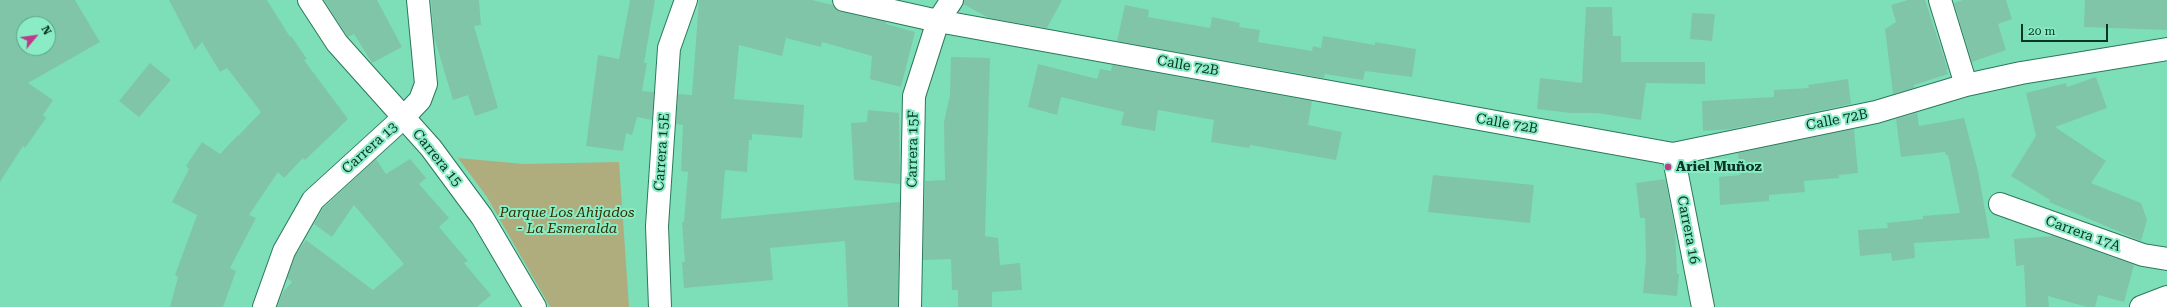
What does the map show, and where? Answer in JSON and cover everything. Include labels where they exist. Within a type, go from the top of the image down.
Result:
[{"type":"street","name":"Carrera 13","points":[[264,307],[284,251],[313,200],[403,118],[337,43],[309,0]]},
{"type":"street","name":"Carrera 15","points":[[418,0],[426,84],[420,100],[403,118],[432,148],[482,217],[535,307]]},
{"type":"street","name":"Carrera 15E","points":[[660,307],[657,226],[669,48],[686,0]]},
{"type":"street","name":"Calle 72B","points":[[844,0],[938,21],[1673,154],[1876,112],[1966,85],[2021,73],[2167,49]]},
{"type":"street","name":"Carrera 15F","points":[[910,307],[914,96],[938,21],[952,0]]},
{"type":"street","points":[[1940,0],[1966,85]]},
{"type":"street","name":"Carrera 16","points":[[1673,154],[1703,307]]},
{"type":"street","name":"Carrera 17A","points":[[2000,204],[2143,255],[2167,259]]},
{"type":"street","points":[[2141,307],[2167,298]]},
{"type":"green space","name":"Parque Los Ahijados - La Esmeralda","points":[[458,158],[524,164],[619,162],[629,307],[550,307],[487,197]]},
{"type":"building","points":[[0,0],[75,0],[100,42],[28,83],[53,100],[43,115],[46,118],[25,148],[23,146],[0,182]]},
{"type":"building","points":[[169,0],[267,0],[290,37],[291,36],[307,59],[304,60],[348,119],[305,160],[303,158],[284,178],[278,172],[249,215],[256,218],[230,268],[236,271],[223,307],[170,307],[178,277],[175,275],[197,215],[172,202],[189,169],[186,166],[202,142],[220,154],[238,135],[240,136],[239,135],[261,112],[227,68],[220,72],[202,42],[195,50]]},
{"type":"building","points":[[324,0],[377,0],[402,47],[372,63],[354,34],[348,37]]},
{"type":"building","points":[[431,0],[479,0],[481,25],[474,26],[498,108],[475,116],[468,95],[453,100],[434,37]]},
{"type":"building","points":[[630,0],[655,0],[644,63],[647,63],[642,91],[654,92],[652,120],[637,117],[632,135],[626,133],[623,151],[586,146],[598,55],[619,59]]},
{"type":"building","points":[[699,0],[812,0],[833,5],[841,12],[886,22],[886,24],[915,32],[901,87],[870,79],[872,56],[822,42],[821,47],[786,38],[782,56],[739,45],[734,99],[804,105],[802,138],[752,134],[752,140],[749,140],[747,172],[725,170],[721,219],[900,202],[898,307],[848,307],[845,241],[770,248],[773,280],[684,288],[682,262],[685,262],[682,222],[684,222],[688,172],[681,171],[683,125],[676,124],[678,94],[692,95]]},
{"type":"building","points":[[964,0],[1062,0],[1047,28],[989,18],[963,4]]},
{"type":"building","points":[[1908,0],[1925,0],[1948,74],[1914,85],[1914,88],[1893,94],[1885,29],[1896,22],[1891,5]]},
{"type":"building","points":[[1963,0],[2006,0],[2012,19],[1998,24],[2006,50],[1972,62],[1954,3]]},
{"type":"building","points":[[2085,0],[2167,0],[2167,30],[2084,27]]},
{"type":"building","points":[[1125,5],[1149,10],[1148,17],[1210,28],[1212,17],[1240,23],[1239,27],[1260,30],[1258,42],[1312,51],[1313,46],[1321,48],[1323,36],[1375,45],[1375,42],[1416,49],[1412,77],[1365,71],[1363,80],[1325,74],[1324,78],[1117,41]]},
{"type":"building","points":[[1586,7],[1612,7],[1613,36],[1621,36],[1621,62],[1705,62],[1705,84],[1646,83],[1641,120],[1597,113],[1570,113],[1537,109],[1540,78],[1582,83]]},
{"type":"building","points":[[1692,13],[1715,14],[1712,41],[1690,39]]},
{"type":"building","points":[[951,57],[990,58],[985,236],[998,238],[1000,265],[1020,263],[1022,290],[992,292],[992,307],[958,307],[958,290],[952,290],[951,259],[923,260],[925,181],[945,180],[944,122],[950,95]]},
{"type":"building","points":[[150,63],[171,80],[139,117],[119,101]]},
{"type":"building","points":[[1038,64],[1097,79],[1100,69],[1111,71],[1112,65],[1312,101],[1308,125],[1342,132],[1336,160],[1250,145],[1249,148],[1211,142],[1214,120],[1158,110],[1155,131],[1121,125],[1124,112],[1061,97],[1057,115],[1028,107]]},
{"type":"building","points":[[2096,77],[2107,108],[2055,127],[2106,161],[2091,183],[2141,203],[2147,220],[2141,241],[2049,202],[2050,200],[2011,176],[2036,136],[2026,93],[2066,83],[2067,87]]},
{"type":"building","points":[[1848,79],[1851,104],[1731,129],[1703,131],[1702,101],[1774,97],[1774,90],[1809,88],[1808,85]]},
{"type":"building","points":[[868,110],[899,113],[900,184],[854,180],[851,123],[867,122]]},
{"type":"building","points":[[1917,113],[1919,126],[1964,118],[1978,171],[1990,238],[1914,243],[1915,258],[1892,261],[1891,253],[1860,256],[1858,230],[1888,228],[1887,223],[1923,219],[1923,216],[1960,213],[1948,155],[1946,155],[1945,152],[1901,157],[1896,119]]},
{"type":"building","points":[[1854,129],[1858,173],[1839,175],[1839,178],[1804,181],[1805,192],[1769,195],[1769,201],[1720,205],[1719,177],[1740,175],[1738,153]]},
{"type":"building","points":[[376,159],[386,174],[410,159],[426,178],[419,184],[449,218],[439,227],[468,261],[464,263],[491,295],[477,307],[277,307],[283,292],[292,282],[287,278],[295,256],[306,240],[373,290],[404,264],[354,205],[332,237],[314,224],[323,208]]},
{"type":"building","points":[[1433,175],[1534,185],[1530,223],[1428,212]]},
{"type":"building","points":[[1665,179],[1675,230],[1677,274],[1679,274],[1677,296],[1643,293],[1646,259],[1645,218],[1640,218],[1636,183]]},
{"type":"building","points":[[2054,236],[2134,265],[2124,302],[2098,295],[2095,307],[2087,307],[2048,296],[2049,307],[2026,307],[2024,265],[2016,266],[2014,239]]},
{"type":"place","name":"Ariel Muñoz","points":[[1668,167]]}]
